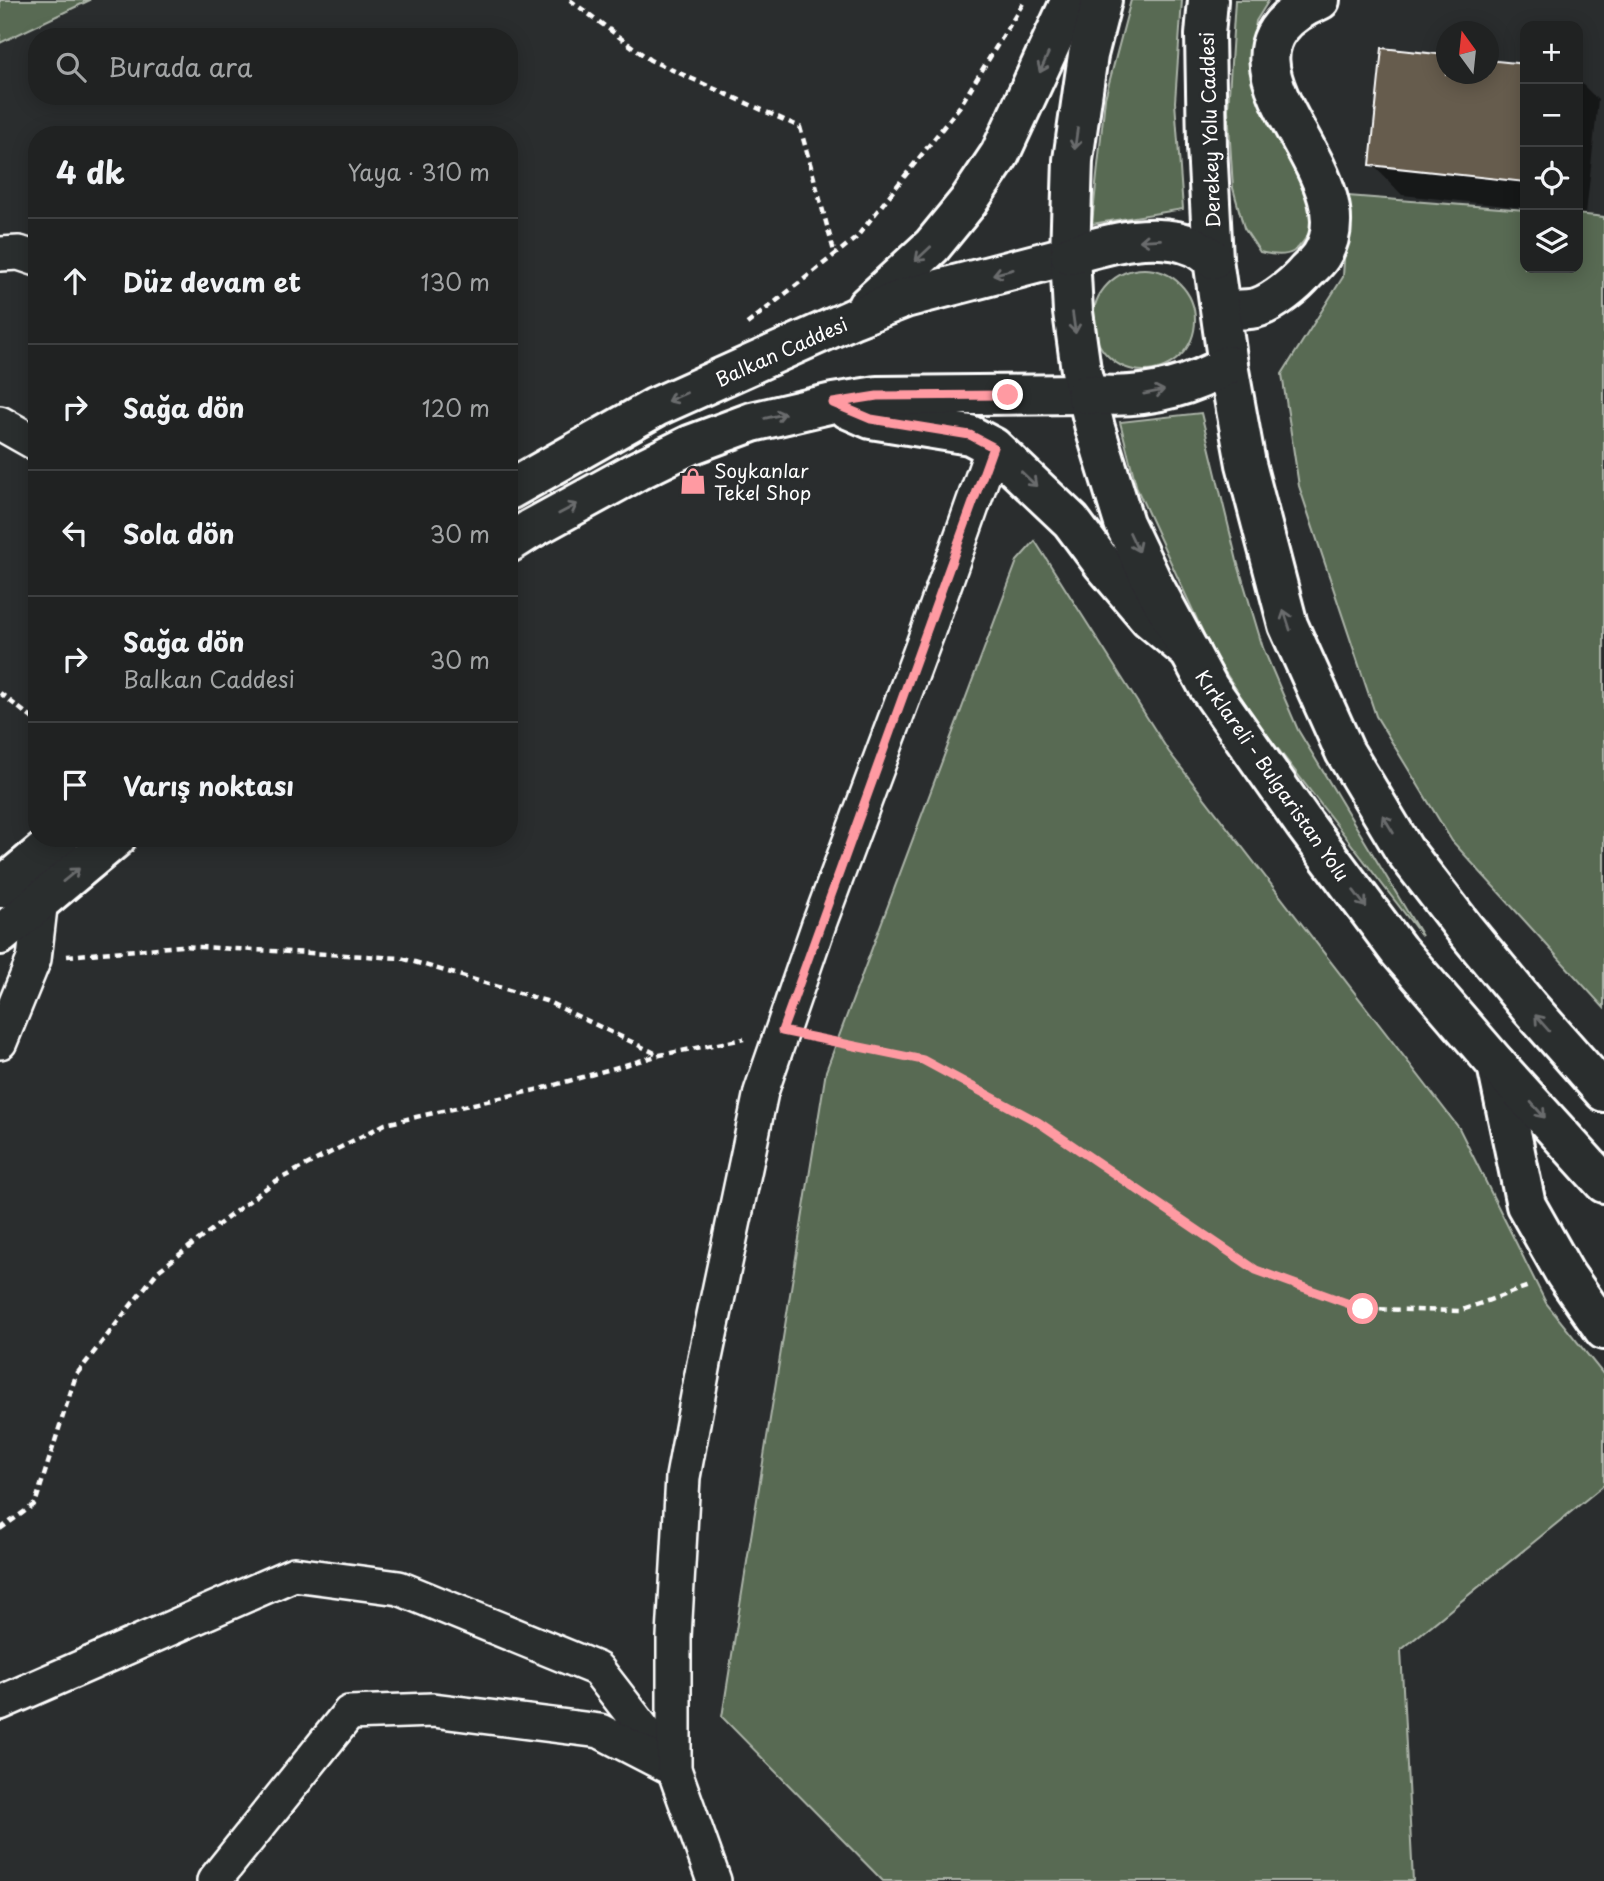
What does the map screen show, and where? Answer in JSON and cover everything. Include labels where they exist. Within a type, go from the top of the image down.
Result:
[{"type":"main road","points":[[854,318],[932,246],[968,202],[1000,154],[1071,0]]},
{"type":"main road","points":[[1102,0],[1088,55],[1073,160],[1070,256],[1089,249],[1133,241],[1164,239],[1194,246],[1213,259],[1246,464],[1288,625],[1345,752],[1411,859],[1521,998],[1604,1092]]},
{"type":"main road","name":"Derekey Yolu Caddesi","points":[[1209,0],[1205,35],[1213,259]]},
{"type":"main road","points":[[1222,310],[1259,307],[1296,284],[1321,256],[1327,243],[1330,213],[1322,182],[1277,95],[1269,66],[1270,51],[1283,24],[1292,15],[1320,0]]},
{"type":"main road","name":"Balkan Caddesi","points":[[518,485],[656,407],[854,318],[905,299],[1070,256]]},
{"type":"main road","name":"Kırklareli - Bulgaristan Yolu","points":[[1070,256],[1073,312],[1086,394],[1110,481],[1124,523],[1154,586],[1209,688],[1305,825],[1398,950],[1604,1183]]},
{"type":"main road","points":[[518,538],[690,445],[752,422],[833,403],[877,396],[1086,394],[1117,398],[1181,387],[1228,365]]},
{"type":"main road","points":[[833,403],[871,419],[970,435],[993,447],[1071,521],[1149,618],[1190,652]]},
{"type":"main road","points":[[0,888],[49,847]]},
{"type":"main road","points":[[0,935],[105,847]]},
{"type":"main road","points":[[1497,1065],[1526,1205],[1565,1274],[1604,1330]]},
{"type":"street","points":[[0,254],[19,253],[28,256]]},
{"type":"street","points":[[0,423],[28,439]]},
{"type":"street","points":[[674,1769],[674,1637],[683,1477],[758,1105],[782,1031],[993,447]]},
{"type":"street","points":[[0,1042],[34,959],[41,900]]},
{"type":"street","points":[[0,1703],[294,1573],[399,1588],[597,1669],[674,1769],[714,1881]]},
{"type":"street","points":[[214,1881],[349,1713],[433,1710],[600,1731],[674,1769]]},
{"type":"path","points":[[569,0],[650,60],[800,127],[835,255]]},
{"type":"path","points":[[742,328],[856,238],[960,106],[1025,0]]},
{"type":"path","points":[[0,693],[28,715]]},
{"type":"path","points":[[34,959],[181,946],[401,958],[546,1002],[660,1055]]},
{"type":"path","points":[[0,1529],[35,1504],[76,1376],[158,1271],[274,1182],[385,1124],[544,1088],[660,1055],[782,1031],[923,1060],[1038,1122],[1256,1270],[1363,1309],[1458,1311],[1565,1274]]},
{"type":"green space","points":[[0,0],[90,0],[28,28],[0,43]]},
{"type":"green space","points":[[1131,0],[1182,0],[1175,102],[1183,209],[1092,224],[1105,98]]},
{"type":"green space","points":[[1235,0],[1269,0],[1256,21],[1252,53],[1301,163],[1313,226],[1298,248],[1287,254],[1260,252],[1244,228],[1233,188],[1228,110]]},
{"type":"green space","points":[[1348,196],[1520,210],[1520,273],[1583,273],[1583,215],[1604,217],[1604,1008],[1452,841],[1376,716],[1299,486],[1282,374],[1343,277]]},
{"type":"green space","points":[[1144,269],[1163,273],[1180,284],[1191,301],[1195,320],[1191,339],[1180,356],[1163,367],[1144,371],[1125,367],[1108,356],[1097,339],[1093,320],[1097,301],[1108,284],[1125,273]]},
{"type":"green space","points":[[1201,413],[1237,561],[1263,648],[1298,730],[1422,936],[1258,723],[1212,652],[1137,489],[1120,422]]},
{"type":"green space","points":[[1035,541],[1169,752],[1459,1128],[1546,1303],[1604,1375],[1604,1485],[1401,1650],[1413,1881],[883,1881],[722,1717],[826,1071],[1017,561]]},
{"type":"building","points":[[1382,48],[1436,54],[1436,84],[1499,84],[1499,61],[1520,63],[1520,181],[1370,165]]},
{"type":"place","name":"Soykanlar Tekel Shop","points":[[693,481]]},
{"type":"route","points":[[1008,395],[877,396],[833,403],[871,419],[970,435],[993,447],[782,1031],[923,1060],[1038,1122],[1256,1270],[1363,1309]]}]
